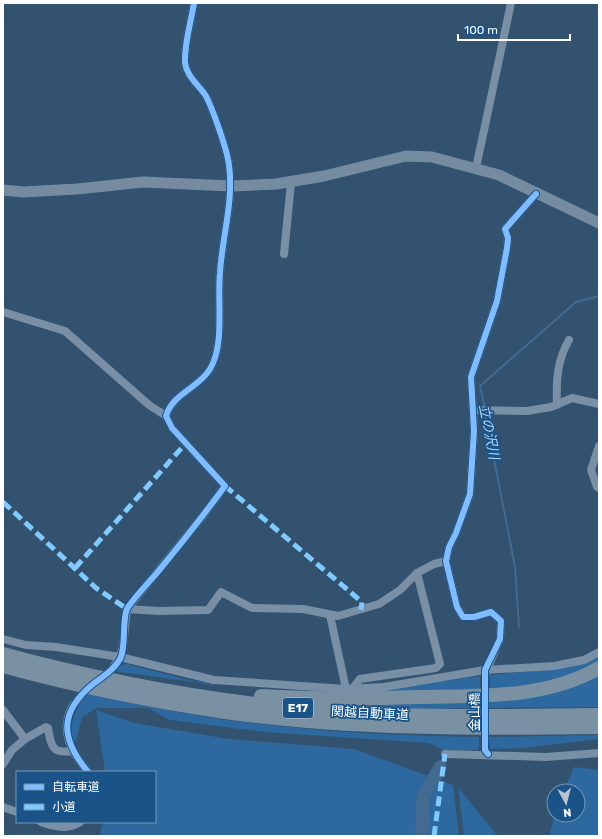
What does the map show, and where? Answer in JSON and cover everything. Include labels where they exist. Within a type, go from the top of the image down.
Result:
[{"type":"highway","name":"関越自動車道","points":[[3,654],[131,684],[250,703],[346,712],[459,716],[599,715]]},
{"type":"highway","name":"関越自動車道","points":[[3,666],[126,695],[226,712],[281,718],[401,726],[522,728],[599,727]]},
{"type":"highway","points":[[131,684],[212,693],[276,697],[360,698],[469,696],[519,693],[552,687],[570,682],[599,668]]},
{"type":"street","points":[[166,416],[174,401],[205,376],[216,356],[220,273],[231,186],[229,163],[210,106],[205,94],[192,79],[185,64],[194,3]]},
{"type":"street","points":[[476,168],[511,3]]},
{"type":"street","points":[[5,193],[77,189],[143,182],[231,186],[291,183],[406,156],[432,157],[499,175],[599,223]]},
{"type":"street","points":[[284,254],[291,183]]},
{"type":"street","points":[[485,673],[500,639],[501,621],[491,612],[474,617],[463,617],[457,606],[446,561],[449,546],[456,533],[470,494],[474,431],[471,377],[497,301],[507,248],[508,238],[506,228],[536,194]]},
{"type":"street","points":[[3,312],[65,331],[149,405],[166,416],[172,428],[225,486],[202,517],[127,609],[123,646],[120,657],[112,669]]},
{"type":"street","points":[[557,405],[556,381],[562,351],[569,340]]},
{"type":"street","points":[[473,410],[527,411],[557,405],[572,398],[599,404]]},
{"type":"street","points":[[599,446],[591,470],[597,487],[599,488]]},
{"type":"street","points":[[127,609],[159,611],[208,610],[221,592],[252,608],[303,609],[338,616],[379,604],[400,590],[417,574],[434,564],[446,561]]},
{"type":"street","points":[[350,688],[360,679],[436,668],[440,664],[417,574]]},
{"type":"street","points":[[330,615],[350,688]]},
{"type":"street","points":[[3,639],[26,645],[56,647],[120,657],[214,680],[350,688],[384,687],[485,673],[554,666],[584,660],[599,652]]},
{"type":"street","name":"金山橋","points":[[485,673],[487,752]]},
{"type":"street","points":[[83,692],[72,707],[67,722],[66,732],[72,751],[87,771]]},
{"type":"street","points":[[3,710],[25,739]]},
{"type":"street","points":[[3,764],[12,750],[25,739],[46,727],[48,728],[52,746],[56,750],[60,752],[72,751]]},
{"type":"street","points":[[445,754],[487,752],[546,757],[599,753]]},
{"type":"street","points":[[3,807],[16,812]]},
{"type":"street","points":[[44,823],[58,828],[78,823]]},
{"type":"shaded area","points":[[599,654],[599,662],[552,682],[491,690],[489,675],[558,669],[576,665]]},
{"type":"shaded area","points":[[127,664],[214,685],[114,671],[120,665]]},
{"type":"shaded area","points":[[599,675],[599,707],[489,708],[489,701],[532,697],[560,691],[586,682]]},
{"type":"shaded area","points":[[480,676],[480,690],[376,692],[376,690]]},
{"type":"shaded area","points":[[88,694],[179,712],[270,725],[375,734],[479,737],[479,747],[477,750],[444,750],[429,743],[264,732],[170,720],[148,708],[97,708],[82,717],[76,741],[73,740],[72,721],[77,710]]},
{"type":"shaded area","points":[[480,701],[480,708],[416,709],[329,703]]},
{"type":"shaded area","points":[[96,710],[134,723],[229,739],[354,749],[453,785],[459,836],[100,836],[103,823],[156,823],[156,771],[105,771]]},
{"type":"shaded area","points":[[599,735],[599,739],[524,748],[490,749],[489,737]]},
{"type":"shaded area","points":[[574,767],[599,770],[599,836],[549,836],[553,823],[586,823],[586,783],[567,783]]},
{"type":"shaded area","points":[[458,787],[495,833],[497,836],[464,836]]},
{"type":"waterway","name":"立の沢川","points":[[485,409],[480,386],[576,302],[599,296]]},
{"type":"waterway","name":"立の沢川","points":[[485,413],[515,567],[519,627]]},
{"type":"waterway","name":"立の沢川","points":[[422,836],[423,797],[440,767]]},
{"type":"marked path","points":[[75,568],[186,443]]},
{"type":"marked path","points":[[225,486],[362,602],[361,610]]},
{"type":"marked path","points":[[3,502],[96,588],[127,609]]},
{"type":"marked path","points":[[434,836],[445,754]]},
{"type":"cycle path","points":[[87,771],[72,748],[68,737],[67,726],[69,716],[74,705],[93,684],[109,672],[119,661],[123,645],[126,614],[129,605],[183,541],[225,486],[172,428],[166,416],[169,408],[174,402],[205,376],[215,359],[220,322],[219,284],[221,260],[230,192],[229,165],[226,149],[206,96],[188,73],[185,63],[187,41],[194,3]]},
{"type":"cycle path","points":[[488,754],[485,750],[485,670],[500,639],[501,621],[491,612],[474,617],[463,617],[457,607],[446,561],[449,547],[456,533],[470,494],[474,431],[471,377],[497,301],[507,248],[508,238],[505,229],[536,194]]}]
